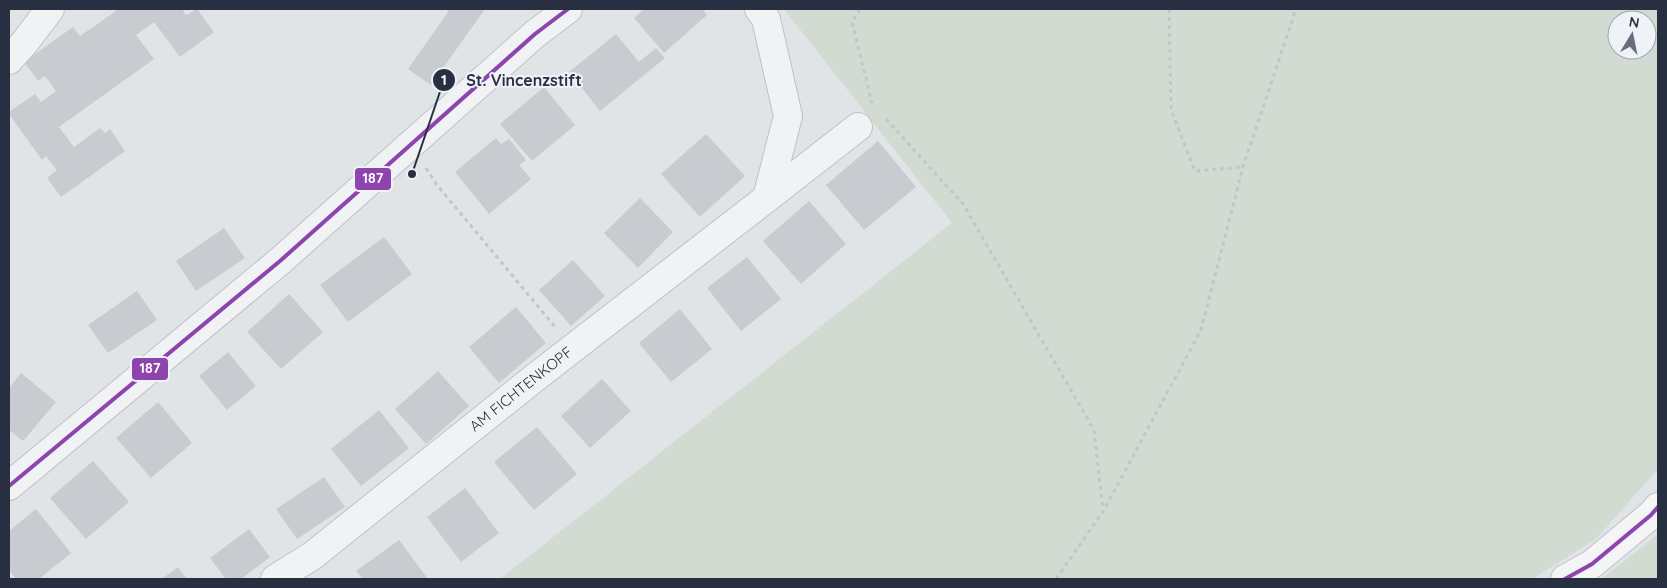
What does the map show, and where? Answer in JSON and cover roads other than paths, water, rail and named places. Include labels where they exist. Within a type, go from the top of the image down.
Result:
[{"type":"main road","points":[[1565,579],[1592,564],[1658,507]]},
{"type":"street","points":[[9,60],[50,9]]},
{"type":"street","points":[[9,486],[280,261],[533,21],[568,9]]},
{"type":"street","points":[[759,9],[766,19],[788,116],[767,198]]},
{"type":"street","name":"AM FICHTENKOPF","points":[[275,579],[312,556],[572,348],[858,127]]},
{"type":"place","name":"St. Vincenzstift","points":[[412,174]]}]
